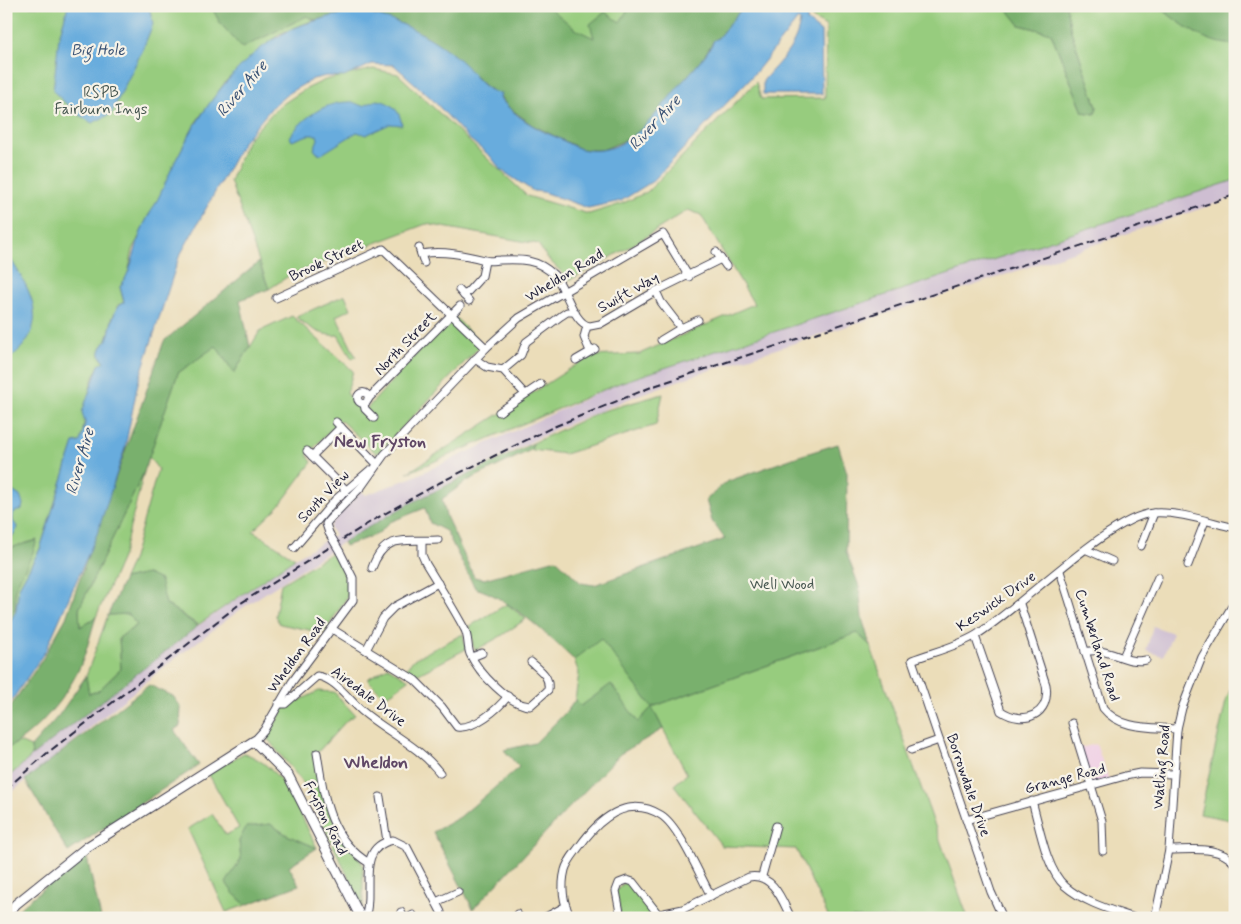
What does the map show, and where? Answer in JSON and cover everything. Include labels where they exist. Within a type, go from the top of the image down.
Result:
[{"type":"street","name":"Wheldon Road","points":[[6,915],[16,904],[87,847],[254,740],[264,730],[278,704],[353,600],[354,593],[349,566],[329,533],[326,524],[362,486],[376,465],[475,359],[518,318],[662,234],[689,277]]},
{"type":"street","name":"Brook Street","points":[[276,298],[383,249],[452,314]]},
{"type":"street","name":"Swift Way","points":[[424,263],[420,251],[478,257],[485,261],[530,260],[554,275],[575,312],[587,326],[600,324],[656,291],[689,277],[721,259]]},
{"type":"street","points":[[716,252],[726,266]]},
{"type":"street","points":[[464,296],[482,276],[485,261]]},
{"type":"street","points":[[656,291],[681,328]]},
{"type":"street","name":"North Street","points":[[374,418],[365,409],[366,401],[460,306]]},
{"type":"street","points":[[503,370],[520,355],[526,342],[561,316],[568,312],[575,312]]},
{"type":"street","points":[[452,314],[486,348]]},
{"type":"street","points":[[661,340],[698,320]]},
{"type":"street","points":[[576,360],[592,350],[584,337],[587,326]]},
{"type":"street","points":[[475,359],[487,368],[503,370],[525,394]]},
{"type":"street","points":[[499,412],[542,384]]},
{"type":"street","points":[[346,490],[310,454],[339,425],[376,465]]},
{"type":"street","name":"South View","points":[[294,548],[317,519],[346,490],[376,465]]},
{"type":"street","points":[[1141,546],[1154,513]]},
{"type":"street","name":"Keswick Drive","points":[[912,660],[956,645],[975,636],[1020,604],[1087,550],[1127,521],[1154,513],[1235,528]]},
{"type":"street","points":[[1188,565],[1205,521]]},
{"type":"street","points":[[372,568],[380,549],[399,541],[438,540]]},
{"type":"street","points":[[422,541],[422,554],[465,630],[472,657],[484,675],[508,696],[524,706],[530,706],[548,690],[549,682],[546,675],[531,662]]},
{"type":"street","points":[[374,542],[380,549]]},
{"type":"street","points":[[1087,550],[1112,561]]},
{"type":"street","name":"Cumberland Road","points":[[1060,571],[1102,708],[1110,717],[1126,724],[1177,729]]},
{"type":"street","points":[[1123,657],[1158,577]]},
{"type":"street","points":[[366,650],[383,618],[394,607],[438,583]]},
{"type":"street","name":"Watling Road","points":[[1155,918],[1169,850],[1177,729],[1182,708],[1202,657],[1235,601]]},
{"type":"street","points":[[975,636],[1001,711],[1011,718],[1020,719],[1039,713],[1046,705],[1048,696],[1020,604]]},
{"type":"street","points":[[332,629],[415,680],[442,706],[457,727],[470,725],[480,720],[494,711],[508,696]]},
{"type":"street","points":[[1086,652],[1105,650],[1136,662],[1146,660]]},
{"type":"street","points":[[472,657],[482,653]]},
{"type":"street","name":"Borrowdale Drive","points":[[912,660],[990,892],[1003,918]]},
{"type":"street","name":"Airedale Drive","points":[[278,704],[285,704],[317,676],[327,678],[362,711],[424,754],[440,773]]},
{"type":"street","points":[[1072,723],[1102,821],[1103,851]]},
{"type":"street","name":"Fryston Road","points":[[254,740],[288,776],[361,918]]},
{"type":"street","points":[[911,750],[939,740]]},
{"type":"street","name":"Fryston Road","points":[[317,753],[324,802],[332,822],[345,844],[355,855],[369,863]]},
{"type":"street","name":"Grange Road","points":[[966,820],[1092,784],[1140,773],[1173,774]]},
{"type":"street","points":[[380,797],[387,841]]},
{"type":"street","points":[[1032,801],[1054,872],[1064,885],[1079,896],[1134,918]]},
{"type":"street","points":[[571,918],[566,906],[563,883],[566,867],[599,821],[613,813],[630,808],[662,815],[673,825],[711,896]]},
{"type":"street","points":[[762,876],[776,826]]},
{"type":"street","points":[[365,918],[369,909],[369,863],[372,852],[378,845],[393,840],[407,847],[441,912]]},
{"type":"street","points":[[1169,850],[1213,851],[1231,859],[1235,864]]},
{"type":"street","points":[[641,918],[683,909],[749,877],[762,876]]},
{"type":"street","points":[[762,876],[779,894],[791,918]]},
{"type":"street","points":[[621,918],[616,891],[619,883],[627,880],[633,882],[658,914]]},
{"type":"street","points":[[436,902],[458,892]]},
{"type":"street","points":[[544,918],[566,906]]},
{"type":"shaded area","points":[[1235,180],[1235,197],[978,284],[689,377],[638,395],[554,430],[405,506],[343,542],[241,609],[164,667],[6,797],[6,780],[32,756],[120,685],[198,626],[295,558],[335,535],[330,528],[331,524],[361,491],[366,495],[413,477],[622,382]]},
{"type":"shaded area","points":[[1153,626],[1173,633],[1163,656],[1146,651]]},
{"type":"shaded area","points":[[1096,744],[1109,780],[1092,784],[1080,748]]},
{"type":"green space","name":"RSPB Fairburn Ings","points":[[6,6],[744,6],[726,26],[461,62],[315,20],[279,34],[226,81],[196,122],[153,211],[149,214],[133,250],[127,278],[120,287],[124,303],[118,305],[112,319],[108,338],[101,348],[100,356],[104,362],[98,368],[90,387],[80,442],[74,443],[40,549],[19,587],[16,611],[6,628]]},
{"type":"green space","points":[[211,6],[548,6],[575,29],[594,38],[590,24],[605,12],[620,22],[630,6],[744,6],[717,39],[714,40],[703,58],[651,120],[631,138],[602,150],[593,150],[581,149],[532,125],[507,106],[500,96],[485,86],[449,51],[402,24],[370,14],[354,12],[315,20],[307,16],[242,48],[220,23]]},
{"type":"green space","points":[[814,6],[1008,6],[1008,9],[1020,25],[1051,33],[1083,112],[1095,114],[1097,107],[1071,31],[1066,6],[1157,6],[1197,34],[1228,44],[1235,44],[1235,180],[622,382],[407,473],[590,356],[639,354],[754,304],[701,215],[688,210],[631,246],[570,280],[548,259],[538,244],[426,224],[290,275],[269,289],[230,181],[248,139],[278,107],[304,90],[325,80],[373,69],[398,74],[527,196],[589,214],[621,204],[647,192],[756,82],[761,99],[825,98],[826,26],[812,18]]},
{"type":"green space","points":[[1008,6],[1066,6],[1071,31],[1097,107],[1095,114],[1083,112],[1051,33],[1020,25],[1007,9]]},
{"type":"green space","points":[[1157,6],[1235,6],[1235,44],[1224,44],[1203,37]]},
{"type":"green space","points":[[259,262],[269,289],[240,300],[250,347],[234,373],[216,346],[178,373],[144,472],[79,609],[80,627],[96,617],[80,666],[71,684],[56,706],[27,735],[6,749],[6,713],[42,660],[66,618],[164,341]]},
{"type":"green space","points":[[345,295],[351,309],[336,316],[356,357],[352,359],[338,335],[321,333],[310,328],[296,317]]},
{"type":"green space","points":[[452,314],[482,344],[377,454],[340,420],[307,455],[312,462],[279,506],[253,531],[295,558],[198,625],[166,604],[147,574],[124,579],[133,558],[158,469],[148,456],[178,373],[216,345],[234,373],[260,331],[292,316],[353,371],[347,393],[363,413]]},
{"type":"green space","points":[[663,394],[656,425],[565,454],[531,450],[533,443],[599,412]]},
{"type":"green space","name":"Well Wood","points":[[533,443],[531,450],[467,481],[442,499],[446,516],[474,577],[484,579],[556,559],[581,583],[594,585],[725,539],[712,521],[706,500],[726,482],[838,444],[847,473],[846,552],[859,586],[862,618],[870,645],[857,633],[652,707],[601,639],[574,660],[528,618],[501,600],[475,588],[446,531],[430,523],[425,508],[390,522],[378,534],[345,546],[343,542],[405,506]]},
{"type":"green space","points":[[144,472],[123,555],[96,617],[80,627],[79,609]]},
{"type":"green space","points":[[37,540],[32,555],[15,588],[15,608],[6,623],[6,549]]},
{"type":"green space","points":[[333,552],[344,568],[349,594],[324,633],[280,624],[275,616],[281,584]]},
{"type":"green space","points":[[147,574],[160,580],[166,604],[198,626],[32,756],[31,747],[59,715],[86,676],[89,694],[98,691],[121,669],[119,638],[137,625],[128,614],[108,615],[124,579]]},
{"type":"green space","points":[[507,604],[526,619],[476,650],[473,646],[470,626]]},
{"type":"green space","points":[[128,614],[137,625],[119,638],[121,669],[98,691],[88,694],[86,676],[108,615]]},
{"type":"green space","points":[[857,633],[870,645],[968,918],[829,918],[796,849],[722,846],[674,785],[687,774],[652,708],[638,722],[581,706],[575,700],[579,673],[574,660],[601,638],[652,707]]},
{"type":"green space","points":[[463,634],[466,649],[415,676],[406,669],[414,659]]},
{"type":"green space","points":[[388,667],[409,680],[385,697],[367,679]]},
{"type":"green space","points":[[1235,681],[1235,821],[1200,814],[1227,697]]},
{"type":"green space","points":[[611,684],[638,722],[652,707],[663,729],[620,754],[473,909],[433,832],[460,817],[519,767],[504,750],[535,743],[568,710],[575,700],[581,706]]},
{"type":"green space","points":[[149,685],[173,696],[181,707],[180,726],[174,730],[199,765],[68,852],[25,780]]},
{"type":"green space","points":[[319,691],[334,692],[355,715],[347,720],[317,753],[325,802],[363,865],[363,908],[304,784],[267,738],[284,708]]},
{"type":"green space","points":[[19,742],[31,747],[32,756],[6,779],[6,749]]},
{"type":"green space","points":[[244,753],[270,769],[280,780],[297,806],[317,848],[287,835],[270,824],[239,841],[241,859],[227,883],[234,894],[246,905],[226,912],[188,829],[212,814],[226,835],[239,828],[208,773]]},
{"type":"green space","points":[[270,824],[287,835],[317,848],[289,866],[299,885],[246,905],[226,883],[241,859],[239,841],[246,827]]},
{"type":"green space","points":[[86,854],[101,918],[10,918],[23,905]]},
{"type":"green space","points":[[627,880],[658,914],[641,918],[621,918],[616,891]]},
{"type":"water","name":"Big Hole","points":[[68,6],[149,6],[153,24],[111,114],[92,123],[76,113],[53,91],[59,37]]},
{"type":"water","name":"River Aire","points":[[744,6],[808,6],[807,21],[821,32],[822,94],[763,94],[763,81],[786,54],[795,39],[800,21],[798,19],[756,72],[653,181],[621,201],[588,208],[543,192],[533,191],[501,170],[491,157],[468,138],[431,98],[394,65],[372,64],[344,77],[326,76],[313,79],[290,92],[273,106],[243,142],[179,257],[138,383],[125,448],[97,534],[46,650],[6,709],[6,628],[16,611],[19,587],[40,549],[74,443],[80,442],[85,423],[82,412],[99,365],[104,362],[100,356],[100,351],[107,339],[115,312],[120,304],[124,302],[120,287],[129,270],[144,224],[175,162],[203,113],[234,73],[271,41],[292,29],[337,15],[366,13],[399,23],[435,41],[457,57],[486,87],[501,93],[500,98],[505,104],[533,126],[579,148],[602,150],[628,140],[650,121],[703,58],[714,40],[717,39]]},
{"type":"water","points":[[377,100],[391,105],[397,111],[402,125],[390,124],[366,135],[357,132],[322,154],[317,153],[314,149],[318,139],[317,135],[308,135],[292,141],[290,137],[301,123],[323,108],[351,102],[363,106]]},
{"type":"water","points":[[6,252],[24,281],[30,295],[34,309],[34,322],[30,335],[21,348],[6,361]]},
{"type":"water","points":[[6,487],[20,496],[23,504],[22,509],[13,513],[13,521],[18,528],[9,541],[6,542]]},
{"type":"railway","points":[[6,789],[46,754],[241,603],[372,521],[439,483],[551,428],[654,386],[1235,195]]},
{"type":"district","name":"New Fryston","points":[[380,441]]},
{"type":"district","name":"Wheldon","points":[[376,762]]}]
